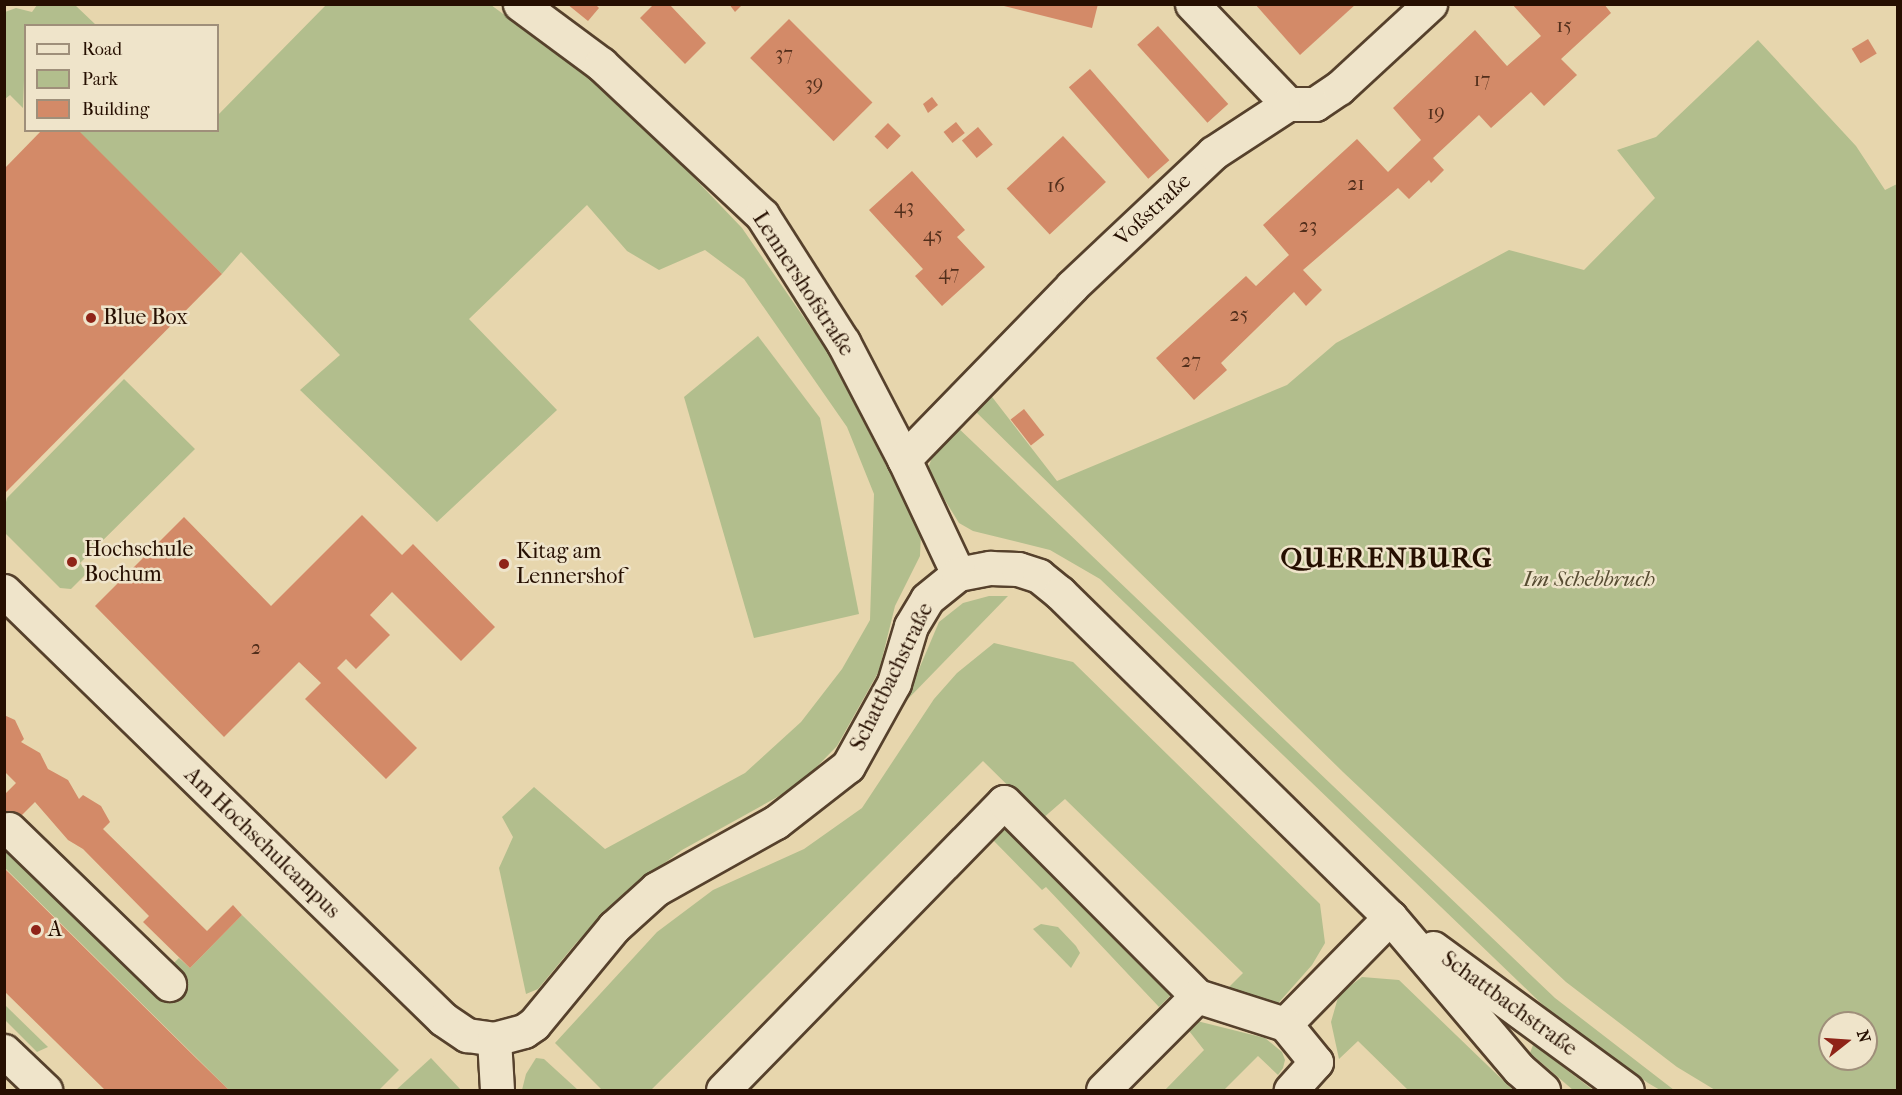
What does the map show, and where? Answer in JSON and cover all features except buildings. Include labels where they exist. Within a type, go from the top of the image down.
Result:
[{"type":"street","name":"Lennershofstraße","points":[[520,4],[601,64],[762,214],[843,342],[904,459],[958,574]]},
{"type":"street","points":[[1192,4],[1288,104]]},
{"type":"street","name":"Voßstraße","points":[[904,459],[1072,286],[1213,153],[1288,104],[1315,104],[1339,88],[1430,4]]},
{"type":"street","name":"Schattbachstraße","points":[[494,1039],[524,1031],[534,1024],[614,927],[656,889],[776,822],[848,766],[894,683],[911,626],[927,598],[958,574],[990,568],[1018,569],[1039,576],[1060,593],[1390,917],[1519,1069],[1543,1090]]},
{"type":"street","name":"Am Hochschulcampus","points":[[4,591],[443,1019],[467,1035],[494,1039]]},
{"type":"street","points":[[723,1090],[1004,801],[1197,996],[1285,1024],[1316,1062],[1291,1090]]},
{"type":"street","points":[[9,829],[155,952],[169,984]]},
{"type":"street","points":[[1285,1024],[1390,917]]},
{"type":"street","name":"Schattbachstraße","points":[[1390,917],[1627,1090]]},
{"type":"street","points":[[1103,1090],[1197,996]]},
{"type":"street","points":[[494,1039],[497,1090]]},
{"type":"street","points":[[4,1052],[45,1090]]},
{"type":"green space","points":[[37,5],[75,5],[95,24],[24,24],[23,108],[10,95],[5,99],[5,12],[16,8],[32,12]]},
{"type":"green space","points":[[326,5],[491,5],[580,70],[656,138],[742,228],[827,351],[921,533],[920,556],[895,606],[879,671],[837,746],[799,785],[682,850],[635,885],[576,943],[538,989],[526,994],[499,868],[513,837],[502,817],[534,787],[605,849],[745,773],[801,722],[842,669],[870,620],[874,494],[847,427],[744,279],[705,250],[659,270],[627,251],[587,205],[469,319],[557,410],[437,522],[300,390],[340,355],[241,252],[222,274],[79,132],[219,132],[219,114]]},
{"type":"green space","name":"Im Schebbruch","points":[[1758,40],[1856,146],[1885,190],[1897,184],[1897,1090],[1715,1090],[1677,1067],[1566,982],[1343,772],[973,409],[989,393],[1057,481],[1287,385],[1336,343],[1509,250],[1584,270],[1655,198],[1617,150],[1656,137]]},
{"type":"green space","points":[[758,336],[820,418],[859,614],[754,638],[684,397]]},
{"type":"green space","points":[[124,379],[195,449],[80,563],[87,573],[71,589],[60,588],[5,533],[7,498]]},
{"type":"green space","points":[[954,424],[1555,998],[1674,1090],[1660,1090],[1648,1083],[1546,1008],[1100,579],[1050,550],[973,531],[959,523],[927,471],[937,444]]},
{"type":"green space","points":[[989,596],[1008,596],[905,702],[939,622],[963,603]]},
{"type":"green space","points":[[994,643],[1073,662],[1320,904],[1325,943],[1312,965],[1273,1009],[1222,994],[1243,973],[1065,799],[1042,819],[983,761],[651,1090],[602,1090],[555,1043],[657,932],[713,890],[804,849],[862,808],[934,699],[957,673]]},
{"type":"green space","points":[[1004,828],[1172,994],[1159,1007],[1046,887],[1042,890],[990,837]]},
{"type":"green space","points":[[5,839],[155,981],[179,958],[190,968],[242,915],[399,1070],[379,1090],[229,1090],[5,868]]},
{"type":"green space","points":[[1041,924],[1058,927],[1076,946],[1080,953],[1071,968],[1033,929]]},
{"type":"green space","points":[[1362,977],[1399,980],[1513,1090],[1408,1090],[1358,1041],[1339,1059],[1331,1022],[1339,994]]},
{"type":"green space","points":[[4,1005],[48,1047],[37,1052],[5,1020]]},
{"type":"green space","points":[[1197,1021],[1265,1038],[1282,1052],[1285,1060],[1283,1068],[1278,1075],[1258,1056],[1224,1090],[1165,1090],[1204,1050],[1186,1027]]},
{"type":"green space","points":[[1533,1045],[1593,1090],[1573,1090],[1530,1053]]},
{"type":"green space","points":[[431,1058],[461,1090],[396,1090]]},
{"type":"green space","points":[[536,1058],[544,1059],[578,1090],[522,1090],[526,1074]]},
{"type":"place","name":"Blue Box","points":[[91,318]]},
{"type":"place","name":"Hochschule Bochum","points":[[72,562]]},
{"type":"place","name":"Kitag am Lennershof","points":[[504,564]]},
{"type":"place","name":"A","points":[[36,930]]},
{"type":"district","name":"QUERENBURG","points":[[1387,558]]}]
